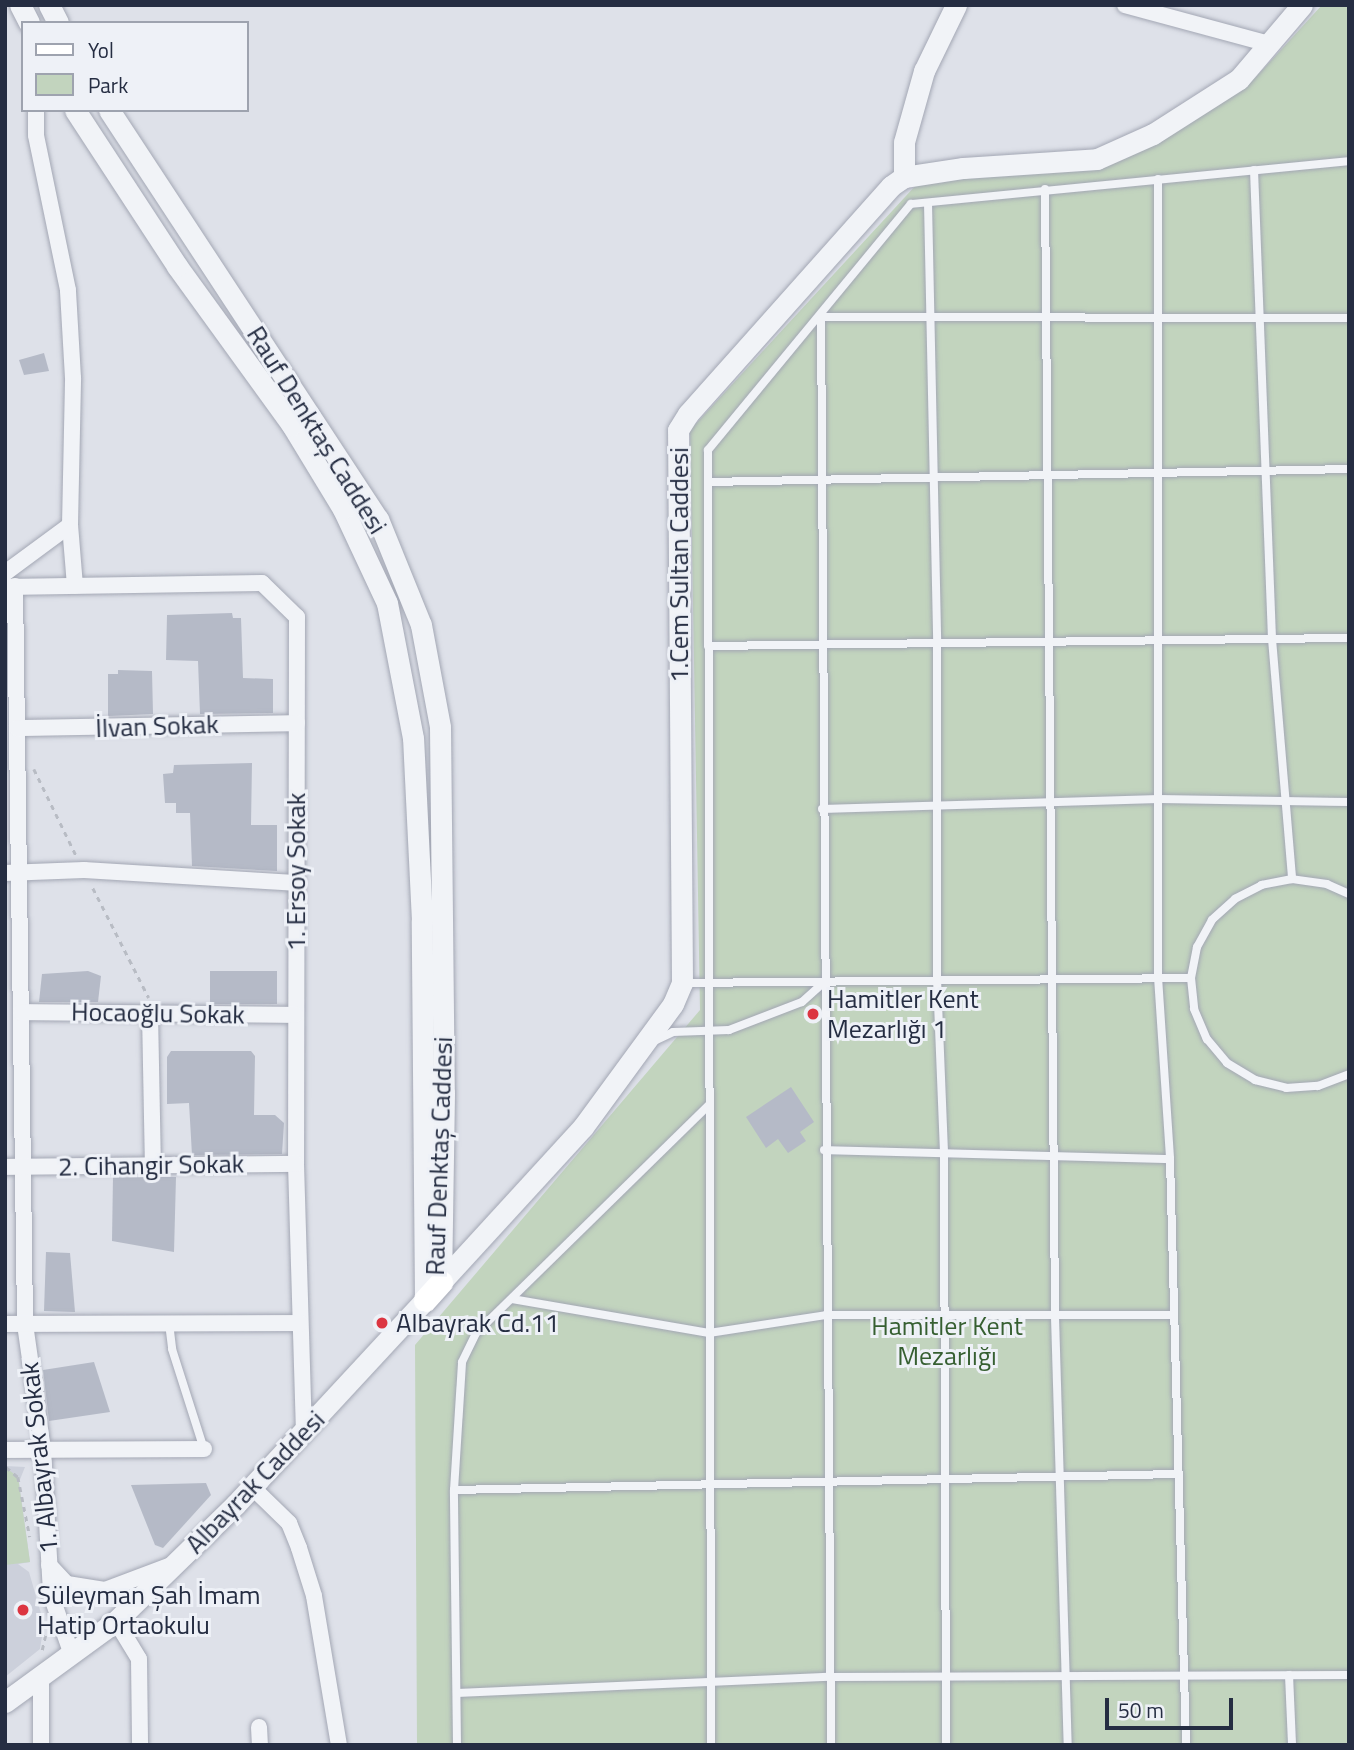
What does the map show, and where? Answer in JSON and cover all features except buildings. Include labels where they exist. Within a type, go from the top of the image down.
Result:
[{"type":"main road","name":"Rauf Denktaş Caddesi","points":[[425,1300],[440,1282]]},
{"type":"street","points":[[19,5],[28,21]]},
{"type":"street","points":[[49,5],[57,21]]},
{"type":"street","points":[[956,5],[924,71],[904,142],[904,177],[1097,159],[1153,134],[1239,79],[1302,5]]},
{"type":"street","points":[[1125,5],[1270,44]]},
{"type":"street","points":[[36,112],[36,135],[68,290],[73,378],[70,525],[75,586]]},
{"type":"street","name":"Rauf Denktaş Caddesi","points":[[76,112],[177,266],[292,425],[343,509],[387,603],[413,738],[423,960],[425,1300]]},
{"type":"street","name":"Rauf Denktaş Caddesi","points":[[110,112],[378,519],[421,625],[440,727],[444,1093],[440,1282]]},
{"type":"street","name":"1.Cem Sultan Caddesi","points":[[440,1282],[583,1127],[673,1004],[681,983],[678,430],[891,186],[904,177]]},
{"type":"street","points":[[9,582],[70,525]]},
{"type":"street","name":"1. Ersoy Sokak","points":[[9,582],[75,586],[262,583],[297,617],[296,1164],[304,1432]]},
{"type":"street","name":"1. Albayrak Sokak","points":[[9,582],[17,728],[13,873],[21,1012],[25,1324],[43,1450],[51,1595],[72,1655]]},
{"type":"street","name":"İlvan Sokak","points":[[17,728],[297,723]]},
{"type":"street","points":[[13,873],[84,870],[295,883]]},
{"type":"street","name":"Hocaoğlu Sokak","points":[[21,1012],[295,1015]]},
{"type":"street","points":[[150,1013],[153,1166]]},
{"type":"street","name":"2. Cihangir Sokak","points":[[5,1167],[296,1164]]},
{"type":"street","name":"Albayrak Caddesi","points":[[5,1702],[116,1621],[252,1487],[425,1300]]},
{"type":"street","points":[[5,1324],[300,1323]]},
{"type":"street","points":[[5,1450],[204,1449]]},
{"type":"street","points":[[252,1487],[289,1523],[299,1548],[314,1596],[339,1745]]},
{"type":"street","points":[[50,1564],[66,1584],[105,1590],[175,1563]]},
{"type":"street","points":[[116,1621],[139,1659],[140,1745]]},
{"type":"street","points":[[41,1678],[41,1745]]},
{"type":"street","points":[[259,1727],[260,1745]]},
{"type":"lane","points":[[711,1745],[708,450],[821,317],[911,204],[1349,160]]},
{"type":"lane","points":[[1254,170],[1272,639],[1292,879]]},
{"type":"lane","points":[[1158,179],[1158,977],[1170,1159],[1171,1315],[1186,1745]]},
{"type":"lane","points":[[1045,190],[1055,1317],[1068,1745]]},
{"type":"lane","points":[[928,203],[926,316],[937,644],[937,978],[944,1154],[946,1745]]},
{"type":"lane","points":[[821,317],[1349,318]]},
{"type":"lane","points":[[821,317],[824,1150],[831,1745]]},
{"type":"lane","points":[[708,482],[933,481],[1349,469]]},
{"type":"lane","points":[[708,646],[1349,638]]},
{"type":"lane","points":[[822,808],[1159,799],[1349,802]]},
{"type":"lane","points":[[1349,894],[1327,884],[1292,879],[1262,885],[1227,906],[1197,947],[1191,978],[1194,1009],[1207,1039],[1227,1063],[1255,1080],[1286,1088],[1307,1087],[1349,1074]]},
{"type":"lane","points":[[681,983],[937,978],[1191,978]]},
{"type":"lane","points":[[641,1047],[673,1032],[729,1030],[802,1002],[823,981]]},
{"type":"lane","points":[[457,1745],[454,1490],[462,1362],[476,1333],[709,1105]]},
{"type":"lane","points":[[824,1150],[1170,1159]]},
{"type":"lane","points":[[512,1299],[709,1333],[826,1315],[1171,1315]]},
{"type":"lane","points":[[169,1323],[172,1349],[204,1449]]},
{"type":"lane","points":[[454,1490],[828,1479],[945,1481],[1177,1474]]},
{"type":"lane","points":[[1289,1675],[1292,1745]]},
{"type":"lane","points":[[457,1693],[829,1677],[1349,1675]]},
{"type":"shaded area","name":"Süleyman Şah İmam Hatip Ortaokulu","points":[[5,1466],[25,1467],[19,1482],[30,1562],[18,1564],[29,1572],[44,1624],[40,1649],[5,1677]]},
{"type":"green space","name":"Hamitler Kent Mezarlığı","points":[[1322,5],[1349,5],[1349,1745],[417,1745],[415,1345],[700,1010],[690,430],[917,184],[1096,166],[1255,78]]},
{"type":"green space","points":[[5,1467],[18,1477],[30,1562],[5,1565]]},
{"type":"place","name":"Hamitler Kent Mezarlığı 1","points":[[813,1014]]},
{"type":"place","name":"Albayrak Cd.11","points":[[382,1323]]},
{"type":"place","name":"Süleyman Şah İmam Hatip Ortaokulu","points":[[23,1610]]}]
